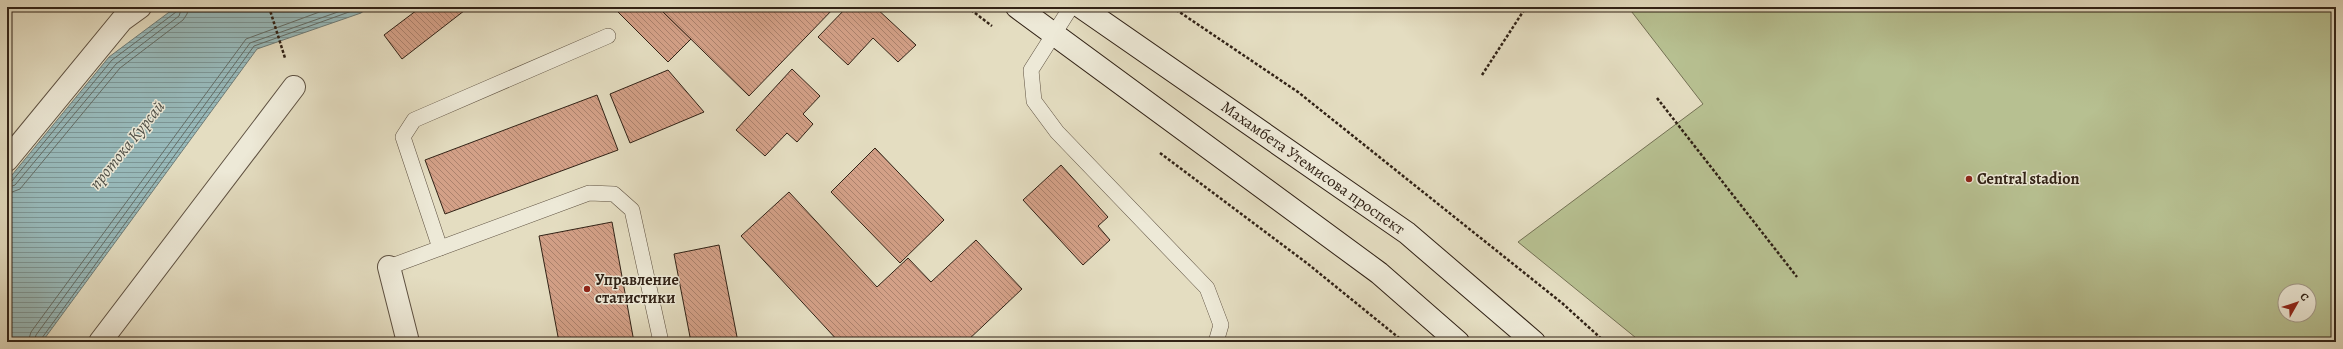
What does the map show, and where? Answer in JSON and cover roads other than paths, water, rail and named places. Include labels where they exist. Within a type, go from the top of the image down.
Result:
[{"type":"street","points":[[7,160],[122,20],[140,7]]},
{"type":"street","points":[[1017,7],[1379,273],[1458,342]]},
{"type":"street","name":"Махамбета Утемисова проспект","points":[[1081,7],[1407,233],[1534,342]]},
{"type":"street","points":[[100,342],[294,87]]},
{"type":"street","points":[[389,267],[408,342]]},
{"type":"lane","points":[[1071,7],[1031,70],[1034,101],[1057,132],[1207,288],[1221,325],[1216,342]]},
{"type":"lane","points":[[440,248],[403,137],[414,120],[608,36]]},
{"type":"lane","points":[[389,267],[589,193],[614,194],[632,210],[661,342]]},
{"type":"water","name":"протока Курсай","points":[[176,7],[369,7],[361,13],[257,49],[42,342],[7,342],[7,181],[109,57]]},
{"type":"place","name":"Central stadion","points":[[1969,179]]},
{"type":"place","name":"Управление статистики","points":[[587,289]]}]
